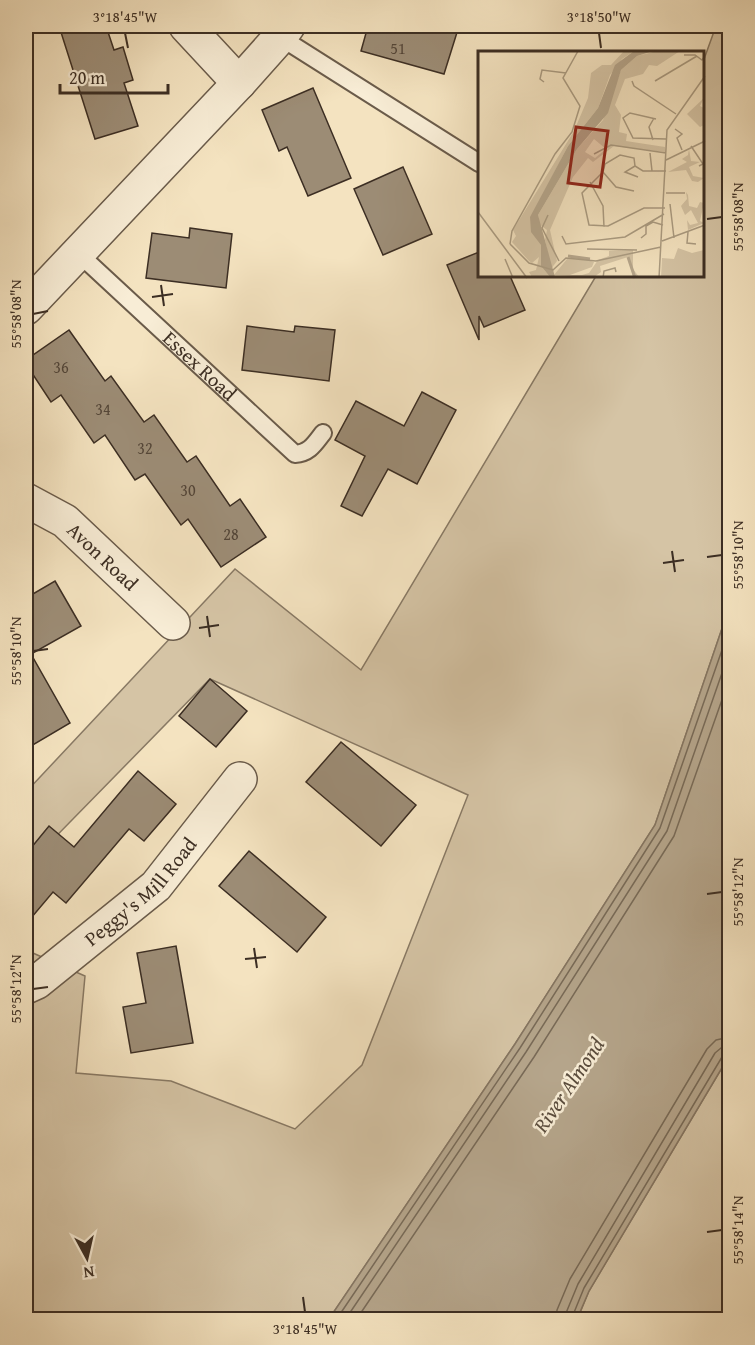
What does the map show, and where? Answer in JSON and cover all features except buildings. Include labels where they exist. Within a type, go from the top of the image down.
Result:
[{"type":"street","points":[[186,26],[238,83]]},
{"type":"street","points":[[26,308],[284,32]]},
{"type":"street","name":"Avon Road","points":[[26,500],[65,521],[173,623]]},
{"type":"street","name":"Peggy's Mill Road","points":[[26,987],[37,982],[156,886],[240,779]]},
{"type":"lane","points":[[284,32],[478,162]]},
{"type":"lane","name":"Essex Road","points":[[78,253],[296,454],[309,450],[323,433]]},
{"type":"shaded area","points":[[716,26],[729,26],[729,608],[655,825],[515,1044],[329,1319],[26,1319],[26,950],[85,976],[76,1073],[171,1081],[295,1129],[362,1065],[468,795],[210,679],[26,867],[26,792],[235,569],[361,670],[595,278],[704,278],[704,59]]},
{"type":"shaded area","points":[[729,1056],[729,1319],[577,1320],[589,1291]]},
{"type":"water","name":"River Almond","points":[[729,608],[729,1056],[589,1291],[577,1319],[329,1319],[515,1044],[655,825]]}]
